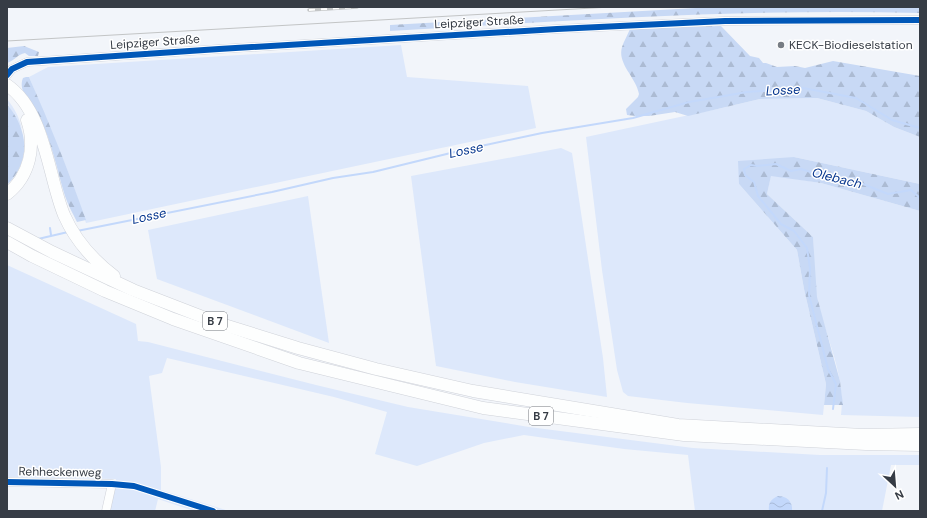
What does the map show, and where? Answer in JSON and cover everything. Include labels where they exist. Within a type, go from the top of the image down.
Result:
[{"type":"highway","points":[[7,86],[23,102],[35,124],[65,216],[82,245],[99,264],[133,290]]},
{"type":"highway","points":[[7,89],[26,116],[30,129],[31,145],[29,162],[25,173],[16,186],[7,194]]},
{"type":"highway","name":"B 7","points":[[8,233],[133,290],[209,320],[298,348],[376,369],[473,391],[678,425],[863,434],[920,434]]},
{"type":"highway","name":"B 7","points":[[8,233],[32,256],[105,291],[173,319],[299,363],[484,408],[684,435],[866,444],[920,445]]},
{"type":"street","name":"Leipziger Straße","points":[[7,75],[12,69],[21,64],[39,61],[227,48],[725,21],[920,20]]},
{"type":"street","name":"Leipziger Straße","points":[[7,79],[21,67],[39,61]]},
{"type":"street","name":"Rehheckenweg","points":[[7,482],[112,484],[106,511]]},
{"type":"shaded area","points":[[401,45],[407,77],[528,86],[536,128],[86,223],[71,179],[29,77],[48,67]]},
{"type":"shaded area","points":[[817,98],[866,111],[894,127],[920,137],[920,184],[794,157],[739,184],[797,250],[804,289],[826,384],[823,415],[687,403],[628,396],[623,392],[617,370],[602,270],[586,137],[760,99]]},
{"type":"shaded area","points":[[7,99],[20,121],[22,129],[7,102]]},
{"type":"shaded area","points":[[561,148],[572,153],[603,358],[607,397],[515,382],[436,366],[411,176]]},
{"type":"shaded area","points":[[771,175],[821,183],[920,211],[920,417],[841,415],[842,400],[838,370],[816,291],[813,237],[767,194]]},
{"type":"shaded area","points":[[308,196],[329,343],[157,279],[148,230]]},
{"type":"shaded area","points":[[7,265],[136,324],[138,341],[148,342],[408,407],[529,427],[693,448],[820,455],[920,455],[920,465],[891,465],[882,511],[695,511],[688,455],[624,449],[524,435],[484,443],[417,466],[375,454],[387,412],[334,397],[167,358],[162,373],[149,376],[161,467],[161,490],[229,511],[194,511],[158,499],[155,511],[110,511],[116,479],[7,477]]},
{"type":"green space","points":[[714,7],[920,7],[920,13],[787,12],[655,16],[390,31],[390,25]]},
{"type":"green space","points":[[721,26],[750,56],[759,58],[763,63],[777,67],[795,66],[805,68],[833,61],[920,76],[920,137],[894,127],[866,111],[817,98],[760,99],[688,116],[675,112],[649,116],[627,115],[626,109],[638,97],[639,94],[624,65],[621,53],[630,29]]},
{"type":"green space","points":[[24,46],[39,52],[38,56],[29,56],[25,53],[7,63],[7,48]]},
{"type":"green space","points":[[29,77],[44,112],[86,220],[77,222],[65,196],[44,126],[39,116],[26,98],[22,88],[23,78]]},
{"type":"green space","points":[[7,104],[14,114],[23,134],[24,155],[15,175],[7,185]]},
{"type":"green space","points":[[794,157],[920,184],[920,211],[821,183],[771,176],[767,194],[813,237],[817,297],[840,381],[843,405],[824,405],[826,384],[804,289],[797,250],[739,184],[738,161]]},
{"type":"water","points":[[778,496],[789,500],[792,505],[792,511],[769,511],[770,502]]},
{"type":"waterway","name":"Losse","points":[[77,231],[272,192],[333,178],[373,172],[467,149],[542,133],[633,118],[689,102],[747,92],[803,88],[856,98],[892,120],[920,128]]},
{"type":"waterway","name":"Olebach","points":[[833,409],[836,384],[828,369],[809,295],[810,268],[807,248],[794,231],[781,224],[758,196],[754,182],[745,175],[744,169],[751,165],[757,166],[776,164],[791,171],[801,169],[846,183],[863,184],[888,194],[911,190],[920,198]]},
{"type":"waterway","points":[[50,228],[51,235]]},
{"type":"waterway","name":"Losse","points":[[38,239],[68,232]]},
{"type":"waterway","points":[[822,511],[826,493],[827,468]]},
{"type":"tram line","points":[[7,41],[611,7]]},
{"type":"railway","points":[[309,10],[357,7]]},
{"type":"cycle path","points":[[7,75],[12,69],[27,62],[219,49],[557,29],[725,21],[920,20]]},
{"type":"cycle path","points":[[7,482],[112,484],[134,486],[213,511]]},
{"type":"place","name":"KECK-Biodieselstation","points":[[781,45]]}]
